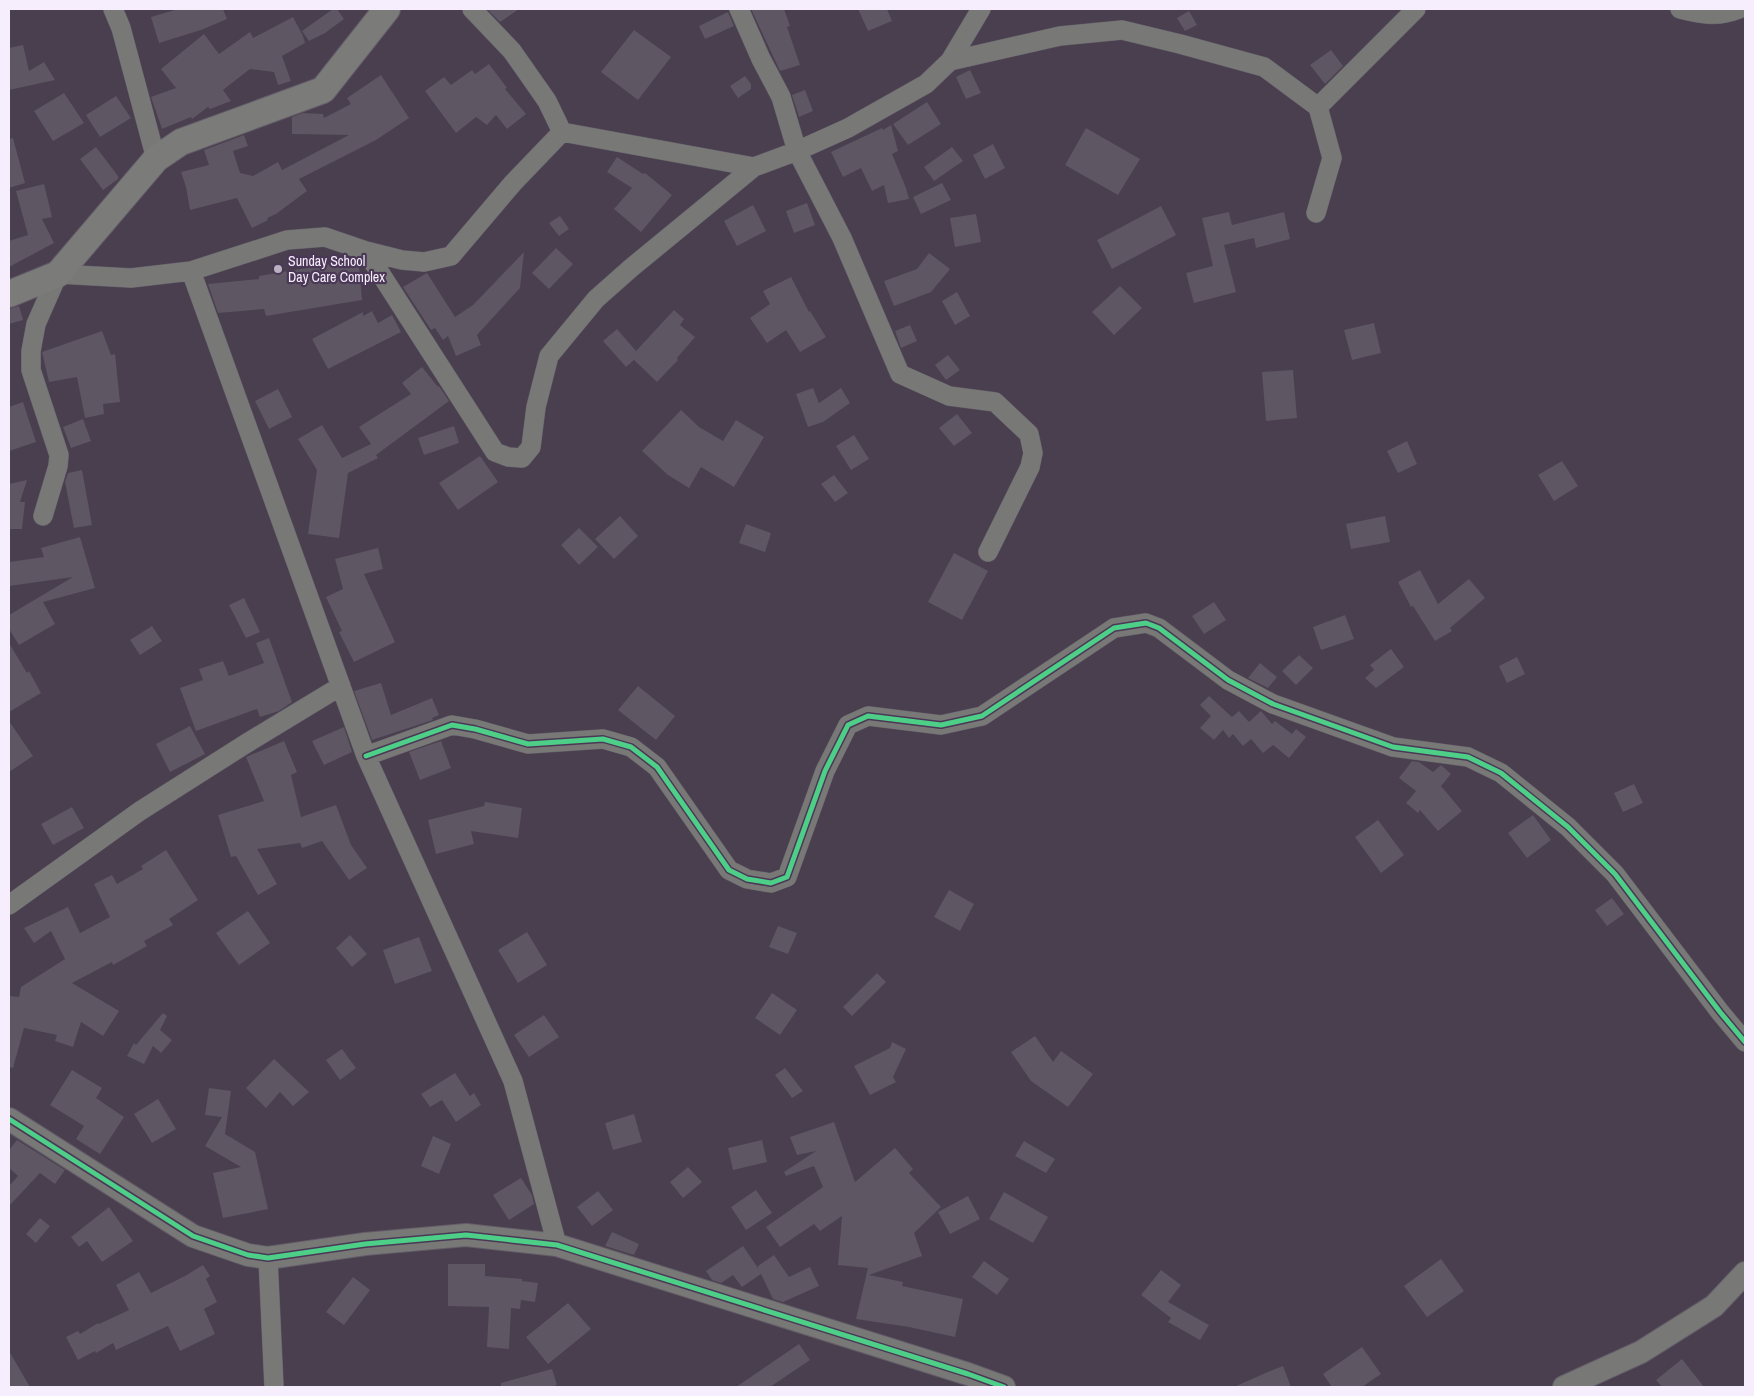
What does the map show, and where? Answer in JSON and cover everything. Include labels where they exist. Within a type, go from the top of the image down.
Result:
[{"type":"main road","points":[[9,294],[58,274],[156,159],[181,142],[322,90],[387,9]]},
{"type":"street","points":[[113,9],[121,28],[156,159]]},
{"type":"street","points":[[472,9],[512,52],[547,101],[562,132]]},
{"type":"street","points":[[739,9],[761,59],[781,97],[797,151],[842,238],[900,374],[949,396],[995,402],[1029,434],[1033,453],[1030,467],[988,552]]},
{"type":"street","points":[[366,251],[495,452],[508,457],[522,458],[531,447],[536,406],[549,356],[596,299],[754,167],[797,151],[848,128],[926,84],[950,62],[981,9]]},
{"type":"street","points":[[1318,107],[1416,9]]},
{"type":"street","points":[[1680,9],[1705,15],[1729,13],[1739,9]]},
{"type":"street","points":[[950,62],[1060,36],[1122,30],[1264,67],[1318,107],[1332,158],[1316,214]]},
{"type":"street","points":[[562,132],[754,167]]},
{"type":"street","points":[[43,516],[58,466],[59,455],[31,370],[31,351],[36,324],[58,274],[131,278],[191,271],[287,240],[325,237],[366,251],[402,260],[424,262],[451,256],[513,183],[562,132]]},
{"type":"street","points":[[191,271],[366,756],[513,1081],[557,1245]]},
{"type":"street","points":[[366,756],[452,725],[476,729],[528,744],[602,739],[631,747],[657,767],[729,870],[747,880],[771,883],[787,877],[825,771],[848,725],[868,716],[941,725],[982,716],[1114,628],[1146,623],[1159,628],[1228,680],[1273,704],[1394,747],[1468,757],[1501,773],[1568,827],[1615,874],[1745,1042]]},
{"type":"street","points":[[9,905],[140,811],[341,686]]},
{"type":"street","points":[[9,1119],[193,1236],[248,1255],[268,1258],[365,1244],[466,1235],[557,1245],[826,1328],[1004,1387]]},
{"type":"street","points":[[268,1258],[274,1387]]},
{"type":"street","points":[[1564,1387],[1650,1347],[1714,1306],[1745,1273]]},
{"type":"building","points":[[178,9],[223,9],[227,19],[201,30],[159,43],[151,17]]},
{"type":"building","points":[[333,9],[337,9],[344,19],[325,33],[309,41],[302,31]]},
{"type":"building","points":[[487,9],[519,9],[500,22]]},
{"type":"building","points":[[751,9],[784,9],[790,26],[787,27],[800,65],[780,71]]},
{"type":"building","points":[[858,9],[887,9],[892,21],[868,31]]},
{"type":"building","points":[[1189,11],[1197,25],[1185,31],[1177,18]]},
{"type":"building","points":[[728,12],[734,26],[705,39],[699,26]]},
{"type":"building","points":[[293,17],[305,43],[282,56],[291,81],[278,85],[274,72],[250,69],[223,90],[231,101],[210,109],[208,107],[192,119],[191,117],[162,129],[151,97],[176,88],[161,69],[204,34],[219,54],[250,32],[253,38]]},
{"type":"building","points":[[634,30],[671,57],[638,100],[601,72]]},
{"type":"building","points":[[23,45],[29,71],[44,62],[55,80],[9,90],[9,48]]},
{"type":"building","points":[[1331,50],[1343,66],[1325,84],[1310,65]]},
{"type":"building","points":[[489,64],[507,88],[505,89],[526,114],[507,129],[496,115],[487,125],[476,117],[456,133],[425,91],[444,77],[451,85],[472,70],[475,74]]},
{"type":"building","points":[[970,70],[981,93],[966,99],[956,77]]},
{"type":"building","points":[[381,75],[409,118],[376,140],[299,179],[307,191],[276,214],[267,218],[268,220],[252,228],[237,198],[190,210],[181,172],[209,165],[204,150],[244,135],[248,146],[233,151],[240,173],[253,176],[278,162],[282,170],[349,135],[292,134],[292,117],[303,113],[323,114],[324,118],[351,104],[347,98]]},
{"type":"building","points":[[745,76],[751,84],[751,89],[738,98],[730,86]]},
{"type":"building","points":[[805,90],[813,111],[799,117],[792,95]]},
{"type":"building","points":[[64,93],[84,123],[53,141],[34,111]]},
{"type":"building","points":[[116,96],[131,118],[100,137],[86,115]]},
{"type":"building","points":[[927,102],[941,124],[908,145],[893,124]]},
{"type":"building","points":[[891,125],[898,151],[892,154],[909,199],[888,203],[884,185],[872,191],[861,168],[843,177],[831,152]]},
{"type":"building","points":[[1086,128],[1140,159],[1118,195],[1065,165]]},
{"type":"building","points":[[13,138],[25,183],[9,188],[9,139]]},
{"type":"building","points":[[993,144],[1005,168],[985,179],[973,155]]},
{"type":"building","points":[[96,147],[118,176],[118,179],[103,190],[80,159]]},
{"type":"building","points":[[952,147],[963,161],[934,181],[924,167]]},
{"type":"building","points":[[617,157],[643,174],[645,173],[672,195],[641,232],[614,209],[632,188],[607,172]]},
{"type":"building","points":[[942,183],[951,200],[921,214],[913,197]]},
{"type":"building","points":[[44,184],[52,217],[42,219],[54,243],[9,267],[9,241],[28,235],[16,191]]},
{"type":"building","points":[[807,203],[815,225],[794,233],[786,211]]},
{"type":"building","points":[[753,205],[766,231],[737,246],[724,221]]},
{"type":"building","points":[[1161,206],[1176,235],[1112,269],[1097,240]]},
{"type":"building","points":[[1229,212],[1232,225],[1284,212],[1290,239],[1256,248],[1254,238],[1224,245],[1236,292],[1194,303],[1186,273],[1213,266],[1202,218]]},
{"type":"building","points":[[976,214],[981,242],[955,247],[950,218]]},
{"type":"building","points":[[560,216],[569,229],[559,236],[549,223]]},
{"type":"building","points":[[556,248],[573,264],[549,289],[532,273]]},
{"type":"building","points":[[524,252],[520,288],[477,335],[481,345],[456,356],[448,336],[443,340],[435,328],[431,330],[403,287],[427,273],[455,317],[473,305]]},
{"type":"building","points":[[929,253],[950,269],[931,292],[894,306],[884,281],[917,269]]},
{"type":"building","points":[[337,263],[338,268],[359,266],[362,300],[266,316],[264,309],[218,313],[208,284],[259,279],[259,276]]},
{"type":"building","points":[[791,277],[809,312],[826,337],[800,352],[786,330],[767,343],[750,318],[770,304],[763,291]]},
{"type":"building","points":[[1120,286],[1142,308],[1114,335],[1092,312]]},
{"type":"building","points":[[957,292],[970,316],[955,325],[942,301]]},
{"type":"building","points":[[19,306],[23,320],[9,324],[9,309]]},
{"type":"building","points":[[674,310],[684,319],[680,325],[695,337],[677,358],[678,360],[657,382],[634,360],[626,367],[603,341],[617,329],[636,351]]},
{"type":"building","points":[[372,311],[378,323],[392,315],[401,332],[328,369],[312,339],[363,312],[363,316]]},
{"type":"building","points":[[1374,323],[1381,353],[1352,360],[1344,330]]},
{"type":"building","points":[[910,325],[917,341],[901,348],[895,331]]},
{"type":"building","points":[[102,331],[111,355],[115,354],[120,402],[103,404],[104,414],[85,418],[77,377],[49,382],[42,352]]},
{"type":"building","points":[[948,355],[960,370],[946,380],[935,365]]},
{"type":"building","points":[[422,367],[449,401],[376,455],[378,458],[348,473],[339,538],[308,534],[317,470],[298,439],[322,425],[342,458],[371,444],[359,427],[411,394],[402,383]]},
{"type":"building","points":[[1293,370],[1297,418],[1266,421],[1262,372]]},
{"type":"building","points":[[813,388],[819,403],[841,388],[850,403],[823,422],[808,427],[796,394]]},
{"type":"building","points":[[278,389],[292,417],[269,429],[255,401]]},
{"type":"building","points":[[23,402],[36,442],[9,451],[9,407]]},
{"type":"building","points":[[681,410],[699,427],[723,441],[736,420],[764,437],[734,487],[701,467],[689,488],[668,475],[642,451]]},
{"type":"building","points":[[957,414],[972,433],[954,446],[939,428]]},
{"type":"building","points":[[83,419],[91,441],[71,448],[63,427]]},
{"type":"building","points":[[454,426],[459,443],[424,455],[418,438]]},
{"type":"building","points":[[854,435],[869,459],[851,470],[836,446]]},
{"type":"building","points":[[1407,441],[1417,464],[1398,473],[1387,451]]},
{"type":"building","points":[[480,456],[498,482],[458,510],[439,483]]},
{"type":"building","points":[[1562,461],[1578,486],[1554,501],[1538,475]]},
{"type":"building","points":[[82,470],[92,525],[74,528],[65,482],[68,473]]},
{"type":"building","points":[[834,475],[848,493],[835,502],[821,484]]},
{"type":"building","points":[[27,480],[20,502],[25,502],[22,529],[9,529],[9,484]]},
{"type":"building","points":[[620,516],[638,536],[614,559],[595,539]]},
{"type":"building","points":[[1385,516],[1390,542],[1351,549],[1346,524]]},
{"type":"building","points":[[746,524],[771,533],[765,552],[739,543]]},
{"type":"building","points":[[579,528],[598,547],[579,565],[561,545]]},
{"type":"building","points":[[80,537],[95,588],[43,602],[55,624],[19,645],[9,629],[9,615],[73,577],[9,586],[9,562],[44,557],[41,548]]},
{"type":"building","points":[[378,548],[383,569],[364,574],[395,642],[354,662],[339,632],[342,631],[326,597],[343,589],[335,559]]},
{"type":"building","points":[[954,553],[988,571],[962,620],[928,602]]},
{"type":"building","points":[[1420,570],[1438,604],[1469,579],[1485,598],[1450,628],[1452,631],[1435,641],[1413,606],[1411,607],[1398,582]]},
{"type":"building","points":[[244,598],[260,632],[246,638],[229,605]]},
{"type":"building","points":[[1214,602],[1226,620],[1204,634],[1192,616]]},
{"type":"building","points":[[1345,615],[1354,639],[1321,650],[1313,627]]},
{"type":"building","points":[[152,626],[162,641],[140,655],[130,640]]},
{"type":"building","points":[[269,638],[292,702],[279,711],[260,717],[257,709],[196,731],[180,688],[203,680],[199,669],[223,661],[229,676],[264,663],[256,643]]},
{"type":"building","points":[[9,643],[27,673],[29,671],[41,693],[9,712]]},
{"type":"building","points":[[1391,649],[1404,667],[1376,688],[1365,678],[1374,670],[1370,665]]},
{"type":"building","points":[[1299,655],[1313,668],[1296,685],[1282,671]]},
{"type":"building","points":[[1517,657],[1525,674],[1507,683],[1499,666]]},
{"type":"building","points":[[1260,663],[1277,677],[1268,688],[1248,678]]},
{"type":"building","points":[[381,683],[391,715],[432,698],[439,715],[432,718],[433,720],[372,740],[354,691]]},
{"type":"building","points":[[638,686],[675,716],[656,740],[618,710]]},
{"type":"building","points":[[1209,696],[1232,717],[1239,711],[1249,722],[1261,711],[1272,724],[1275,721],[1292,734],[1296,729],[1306,737],[1289,758],[1273,745],[1263,753],[1251,739],[1243,746],[1233,734],[1229,738],[1223,730],[1214,740],[1200,728],[1211,716],[1200,705]]},
{"type":"building","points":[[9,721],[33,756],[9,772]]},
{"type":"building","points":[[190,726],[205,754],[170,772],[156,744]]},
{"type":"building","points":[[344,727],[352,752],[324,765],[312,741]]},
{"type":"building","points":[[284,741],[297,772],[291,775],[301,817],[336,805],[351,845],[367,868],[349,880],[322,841],[302,848],[300,843],[257,849],[277,884],[258,895],[236,856],[231,857],[218,815],[264,801],[246,757]]},
{"type":"building","points":[[441,741],[451,768],[420,780],[409,752]]},
{"type":"building","points":[[1412,761],[1419,762],[1433,772],[1441,765],[1451,774],[1441,786],[1462,811],[1438,831],[1420,810],[1418,813],[1406,803],[1416,791],[1399,778]]},
{"type":"building","points":[[1634,784],[1643,803],[1623,812],[1614,793]]},
{"type":"building","points":[[485,802],[522,808],[518,838],[471,831],[474,844],[436,854],[428,820],[484,806]]},
{"type":"building","points":[[72,807],[84,828],[53,845],[41,824]]},
{"type":"building","points":[[1533,815],[1551,840],[1527,858],[1508,833]]},
{"type":"building","points":[[1378,820],[1404,855],[1381,873],[1355,837]]},
{"type":"building","points":[[166,850],[198,900],[169,919],[173,925],[144,941],[147,946],[113,965],[112,962],[72,983],[119,1011],[103,1036],[81,1022],[73,1047],[55,1041],[57,1035],[24,1028],[13,1068],[9,1067],[9,996],[19,997],[21,987],[65,959],[51,931],[34,943],[24,928],[68,907],[80,933],[110,917],[94,884],[112,875],[117,884],[143,869],[141,866]]},
{"type":"building","points":[[949,890],[974,904],[960,931],[934,917]]},
{"type":"building","points":[[1612,898],[1624,914],[1607,926],[1595,910]]},
{"type":"building","points":[[248,911],[270,943],[239,965],[216,933]]},
{"type":"building","points":[[778,926],[797,933],[788,954],[769,947]]},
{"type":"building","points":[[527,932],[547,965],[518,983],[498,950]]},
{"type":"building","points":[[350,935],[367,954],[352,967],[336,948]]},
{"type":"building","points":[[419,937],[432,971],[395,984],[383,950]]},
{"type":"building","points":[[877,973],[886,982],[852,1016],[843,1007]]},
{"type":"building","points":[[772,993],[797,1010],[780,1035],[755,1018]]},
{"type":"building","points":[[163,1013],[167,1016],[160,1030],[172,1040],[161,1053],[153,1046],[144,1064],[127,1056],[134,1043],[136,1045]]},
{"type":"building","points":[[544,1015],[559,1037],[529,1057],[514,1035]]},
{"type":"building","points":[[1035,1036],[1053,1062],[1061,1051],[1093,1074],[1068,1107],[1031,1081],[1011,1052]]},
{"type":"building","points":[[892,1042],[906,1049],[893,1077],[896,1082],[870,1095],[854,1066],[890,1048]]},
{"type":"building","points":[[342,1049],[356,1068],[340,1080],[326,1060]]},
{"type":"building","points":[[274,1059],[309,1092],[293,1106],[280,1092],[266,1108],[246,1088]]},
{"type":"building","points":[[785,1068],[803,1091],[792,1098],[775,1075]]},
{"type":"building","points":[[72,1070],[102,1088],[96,1098],[124,1117],[100,1154],[76,1139],[84,1126],[50,1105]]},
{"type":"building","points":[[455,1073],[470,1096],[474,1093],[481,1105],[456,1122],[442,1100],[430,1107],[421,1094]]},
{"type":"building","points":[[209,1088],[231,1091],[225,1134],[255,1152],[268,1209],[223,1218],[213,1173],[241,1167],[205,1146],[222,1117],[205,1115]]},
{"type":"building","points":[[158,1099],[176,1129],[152,1143],[134,1114]]},
{"type":"building","points":[[634,1114],[642,1142],[613,1150],[605,1123]]},
{"type":"building","points":[[834,1122],[855,1182],[895,1148],[913,1169],[909,1173],[941,1207],[914,1233],[922,1256],[869,1275],[903,1282],[902,1286],[963,1299],[955,1337],[909,1327],[856,1319],[868,1268],[838,1265],[842,1216],[820,1231],[814,1224],[780,1247],[766,1227],[823,1187],[814,1166],[786,1176],[784,1172],[816,1151],[797,1155],[790,1137]]},
{"type":"building","points":[[433,1136],[451,1144],[439,1174],[421,1166]]},
{"type":"building","points":[[17,1140],[65,1170],[55,1184],[40,1173],[9,1206],[9,1186],[18,1176],[9,1168],[9,1150]]},
{"type":"building","points":[[762,1140],[767,1162],[733,1170],[728,1148]]},
{"type":"building","points":[[1024,1141],[1055,1159],[1046,1173],[1015,1156]]},
{"type":"building","points":[[688,1167],[702,1182],[683,1198],[670,1182]]},
{"type":"building","points":[[521,1178],[532,1195],[534,1204],[509,1220],[493,1195]]},
{"type":"building","points":[[756,1190],[772,1213],[746,1230],[731,1207]]},
{"type":"building","points":[[598,1191],[613,1210],[592,1226],[577,1207]]},
{"type":"building","points":[[1004,1192],[1048,1217],[1033,1243],[989,1219]]},
{"type":"building","points":[[968,1196],[980,1219],[950,1234],[938,1212]]},
{"type":"building","points":[[109,1207],[133,1241],[102,1262],[87,1241],[79,1247],[71,1237]]},
{"type":"building","points":[[40,1218],[50,1226],[36,1243],[26,1234]]},
{"type":"building","points":[[612,1232],[639,1244],[634,1255],[605,1246]]},
{"type":"building","points":[[743,1246],[758,1268],[758,1266],[774,1255],[789,1277],[810,1267],[819,1286],[783,1302],[773,1299],[761,1274],[742,1287],[733,1275],[721,1283],[712,1280],[706,1271]]},
{"type":"building","points":[[1441,1259],[1464,1291],[1427,1317],[1404,1286]]},
{"type":"building","points":[[984,1261],[1009,1279],[997,1295],[972,1277]]},
{"type":"building","points":[[448,1264],[485,1264],[485,1276],[522,1279],[522,1281],[538,1283],[535,1302],[521,1300],[520,1309],[511,1308],[509,1349],[487,1347],[489,1307],[448,1306]]},
{"type":"building","points":[[203,1265],[210,1276],[206,1279],[217,1302],[204,1309],[215,1334],[180,1351],[168,1326],[116,1350],[113,1343],[96,1353],[95,1351],[78,1360],[66,1337],[78,1331],[80,1334],[98,1323],[129,1310],[116,1285],[139,1272],[151,1293]]},
{"type":"building","points":[[1161,1270],[1181,1285],[1168,1302],[1209,1325],[1200,1340],[1168,1322],[1171,1318],[1141,1295]]},
{"type":"building","points":[[353,1277],[370,1290],[344,1325],[326,1312]]},
{"type":"building","points":[[568,1303],[591,1329],[548,1364],[526,1337]]},
{"type":"building","points":[[799,1344],[810,1360],[770,1387],[736,1387]]},
{"type":"building","points":[[1362,1347],[1381,1374],[1362,1387],[1332,1387],[1323,1374]]},
{"type":"building","points":[[9,1351],[30,1387],[9,1387]]},
{"type":"building","points":[[1682,1359],[1704,1387],[1662,1387],[1656,1380]]},
{"type":"building","points":[[1283,1366],[1291,1387],[1234,1387],[1270,1371]]},
{"type":"building","points":[[552,1369],[557,1385],[550,1387],[501,1387],[501,1383]]},
{"type":"cycle path","points":[[366,756],[452,725],[475,729],[528,744],[603,739],[631,747],[657,767],[729,870],[747,879],[771,883],[787,877],[825,771],[848,725],[868,716],[941,725],[982,716],[1114,628],[1146,623],[1159,628],[1228,680],[1273,704],[1393,747],[1468,757],[1501,773],[1568,827],[1615,874],[1745,1042]]},
{"type":"cycle path","points":[[9,1119],[193,1236],[248,1255],[268,1258],[365,1244],[466,1235],[557,1245],[1004,1387]]},
{"type":"place","name":"Sunday School Day Care Complex","points":[[278,269]]}]
